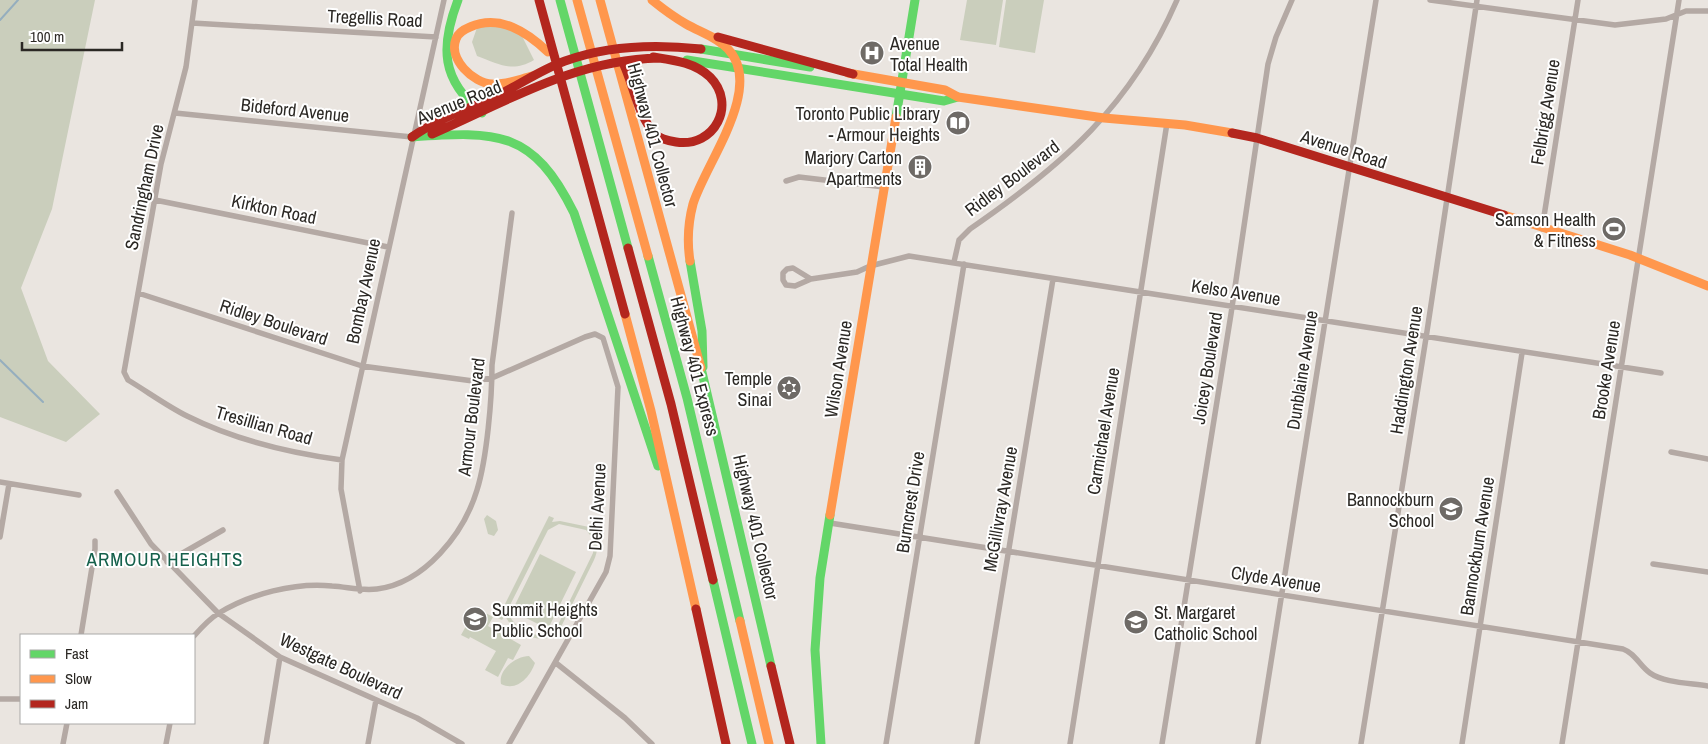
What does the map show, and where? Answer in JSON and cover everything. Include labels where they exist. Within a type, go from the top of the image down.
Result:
[{"type":"main road","points":[[458,0],[450,17],[446,39],[447,62],[453,81],[472,107],[482,113]]},
{"type":"main road","points":[[539,0],[651,411],[726,744]]},
{"type":"main road","name":"Highway 401 Express","points":[[560,0],[671,404],[752,744]]},
{"type":"main road","name":"Highway 401 Express","points":[[577,0],[687,398],[769,744]]},
{"type":"main road","name":"Highway 401 Collector","points":[[600,0],[649,187],[702,374],[790,744]]},
{"type":"main road","points":[[652,0],[680,21],[722,43],[734,55],[741,77],[736,108],[697,193],[689,221],[691,268],[705,351],[702,374]]},
{"type":"main road","name":"Wilson Avenue","points":[[821,744],[815,650],[816,614],[870,266],[916,0]]},
{"type":"main road","points":[[463,20],[455,42],[455,53],[469,75],[480,82],[491,84],[533,76]]},
{"type":"main road","points":[[533,27],[545,44],[561,82]]},
{"type":"main road","points":[[702,32],[853,74]]},
{"type":"main road","name":"Avenue Road","points":[[412,137],[426,126],[472,107],[566,61],[593,53],[634,46],[678,48],[902,82],[945,90],[958,97],[1104,118],[1167,123],[1226,131],[1258,138],[1350,169],[1638,258],[1708,286]]},
{"type":"main road","points":[[615,52],[625,66],[646,120],[657,136],[680,144],[694,143],[709,135],[718,123],[722,111],[722,97],[718,86],[711,76],[693,65],[653,57]]},
{"type":"main road","name":"Avenue Road","points":[[412,137],[432,134],[482,113],[553,78],[608,61],[639,58],[653,57],[739,68],[944,101],[958,97]]},
{"type":"main road","points":[[412,137],[470,133],[496,136],[518,144],[540,157],[559,180],[574,213],[624,361],[652,452],[670,492]]},
{"type":"street","name":"Sandringham Drive","points":[[128,380],[124,372],[155,200],[186,67],[195,0]]},
{"type":"street","name":"Bombay Avenue","points":[[360,590],[341,489],[342,460],[412,137],[444,0]]},
{"type":"street","name":"Ridley Boulevard","points":[[954,262],[959,240],[970,229],[1021,194],[1055,167],[1115,106],[1150,52],[1177,0]]},
{"type":"street","name":"Joicey Boulevard","points":[[1162,744],[1232,306],[1269,58],[1292,0]]},
{"type":"street","name":"Dunblaine Avenue","points":[[1258,744],[1376,0]]},
{"type":"street","points":[[1430,0],[1620,25],[1676,16],[1686,12],[1708,11]]},
{"type":"street","name":"Haddington Avenue","points":[[1361,744],[1426,338],[1477,0]]},
{"type":"street","name":"Felbrigg Avenue","points":[[1542,229],[1578,0]]},
{"type":"street","name":"Brooke Avenue","points":[[1562,744],[1679,0]]},
{"type":"street","name":"Tregellis Road","points":[[192,22],[436,37]]},
{"type":"street","name":"Bideford Avenue","points":[[175,113],[412,137]]},
{"type":"street","name":"Carmichael Avenue","points":[[1070,744],[1096,566],[1167,123]]},
{"type":"street","points":[[786,181],[799,177],[884,186]]},
{"type":"street","name":"Kirkton Road","points":[[155,200],[388,247]]},
{"type":"street","name":"Armour Boulevard","points":[[195,635],[218,613],[253,596],[295,588],[330,586],[360,590],[380,589],[403,581],[421,570],[439,555],[469,510],[477,490],[481,472],[492,365],[512,213]]},
{"type":"street","points":[[811,279],[793,268],[785,271],[782,278],[786,285],[792,286],[811,279],[858,272],[870,266],[909,256],[954,262]]},
{"type":"street","name":"Kelso Avenue","points":[[954,262],[1426,338],[1661,373]]},
{"type":"street","name":"Burncrest Drive","points":[[886,744],[964,264]]},
{"type":"street","name":"McGillivray Avenue","points":[[977,744],[1053,279]]},
{"type":"street","name":"Ridley Boulevard","points":[[138,293],[362,366],[473,381],[492,378],[585,337],[595,334],[603,338]]},
{"type":"street","name":"Delhi Avenue","points":[[509,744],[606,572],[610,556],[618,387],[603,338]]},
{"type":"street","name":"Bannockburn Avenue","points":[[1462,744],[1522,352]]},
{"type":"street","name":"Tresillian Road","points":[[128,380],[187,416],[229,434],[290,450],[342,460]]},
{"type":"street","points":[[1671,452],[1708,459]]},
{"type":"street","points":[[0,482],[78,494]]},
{"type":"street","points":[[0,537],[8,484]]},
{"type":"street","name":"Westgate Boulevard","points":[[117,492],[133,518],[167,562],[218,613],[280,657],[417,718],[462,744]]},
{"type":"street","name":"Clyde Avenue","points":[[830,523],[1188,581],[1382,610],[1480,628],[1627,651],[1656,676],[1708,686]]},
{"type":"street","points":[[167,562],[223,530]]},
{"type":"street","points":[[81,634],[96,549],[95,541]]},
{"type":"street","points":[[1654,564],[1708,572]]},
{"type":"street","points":[[266,744],[280,657]]},
{"type":"street","points":[[556,663],[625,718],[652,744]]},
{"type":"street","points":[[0,699],[20,699]]},
{"type":"street","points":[[368,744],[376,700]]},
{"type":"street","points":[[63,744],[66,724]]},
{"type":"street","points":[[166,744],[170,724]]},
{"type":"green space","points":[[0,0],[95,0],[52,209],[21,288],[48,361],[100,414],[66,442],[0,417]]},
{"type":"green space","points":[[967,0],[1003,0],[996,45],[960,40]]},
{"type":"green space","points":[[1006,0],[1044,0],[1035,53],[999,47]]},
{"type":"green space","points":[[479,22],[516,24],[534,60],[512,67],[477,56],[472,42]]},
{"type":"green space","points":[[487,515],[496,521],[498,530],[494,536],[488,534],[484,519]]},
{"type":"green space","points":[[549,516],[554,518],[552,522],[560,521],[589,527],[596,538],[596,556],[559,631],[553,636],[538,638],[521,633],[514,628],[505,615],[502,620],[498,618]],"holes":[[[559,524],[586,530],[594,540],[593,553],[557,627],[544,635],[536,635],[521,628],[514,622],[508,609],[548,530]]]},
{"type":"green space","points":[[540,554],[576,572],[548,629],[512,611]]},
{"type":"green space","points":[[480,610],[493,617],[488,626],[521,645],[513,660],[508,658],[498,677],[485,670],[496,651],[470,637],[469,639],[461,635],[474,612],[478,614]]},
{"type":"green space","points":[[529,656],[535,663],[530,673],[522,682],[512,686],[501,684],[502,674],[509,665],[519,658]]},
{"type":"waterway","points":[[0,20],[18,0]]},
{"type":"waterway","points":[[0,360],[43,402]]},
{"type":"traffic: fast","points":[[458,0],[448,33],[448,62],[458,88],[468,101],[482,113]]},
{"type":"traffic: fast","points":[[560,0],[628,248]]},
{"type":"traffic: fast","points":[[896,117],[915,0]]},
{"type":"traffic: fast","points":[[701,49],[810,67]]},
{"type":"traffic: fast","points":[[687,60],[944,101],[958,97]]},
{"type":"traffic: fast","points":[[412,137],[468,135],[490,137],[510,142],[527,151],[543,165],[559,186],[574,213],[658,466]]},
{"type":"traffic: fast","points":[[648,256],[687,398],[740,621]]},
{"type":"traffic: fast","points":[[690,261],[702,331],[703,367]]},
{"type":"traffic: fast","points":[[701,368],[771,666]]},
{"type":"traffic: fast","points":[[821,744],[815,650],[820,578],[830,515]]},
{"type":"traffic: fast","points":[[713,580],[752,744]]},
{"type":"traffic: slow","points":[[577,0],[648,256]]},
{"type":"traffic: slow","points":[[600,0],[701,368]]},
{"type":"traffic: slow","points":[[652,0],[691,27],[724,45],[738,65],[740,84],[736,105],[729,126],[699,187],[693,204],[688,232],[690,261]]},
{"type":"traffic: slow","points":[[533,76],[508,83],[485,83],[470,75],[459,62],[454,47],[456,39],[460,33],[470,27],[481,24],[502,24],[522,32],[548,52]]},
{"type":"traffic: slow","points":[[848,73],[945,90],[958,97],[1104,118],[1185,125],[1232,133]]},
{"type":"traffic: slow","points":[[830,515],[896,117]]},
{"type":"traffic: slow","points":[[1504,215],[1630,255],[1708,286]]},
{"type":"traffic: slow","points":[[625,314],[651,411],[696,609]]},
{"type":"traffic: slow","points":[[740,621],[769,744]]},
{"type":"traffic: jam","points":[[539,0],[625,314]]},
{"type":"traffic: jam","points":[[718,37],[853,74]]},
{"type":"traffic: jam","points":[[412,137],[442,120],[494,97],[565,61],[598,52],[632,47],[701,49]]},
{"type":"traffic: jam","points":[[624,65],[644,119],[657,136],[676,142],[690,142],[702,138],[718,122],[722,99],[718,88],[710,77],[697,68],[683,62],[653,57]]},
{"type":"traffic: jam","points":[[432,134],[542,84],[570,74],[628,60],[659,58]]},
{"type":"traffic: jam","points":[[1232,133],[1257,138],[1504,215]]},
{"type":"traffic: jam","points":[[628,248],[671,404],[713,580]]},
{"type":"traffic: jam","points":[[696,609],[726,744]]},
{"type":"traffic: jam","points":[[771,666],[790,744]]},
{"type":"place","name":"Avenue Total Health","points":[[872,53]]},
{"type":"place","name":"Toronto Public Library - Armour Heights","points":[[958,123]]},
{"type":"place","name":"Marjory Carton Apartments","points":[[920,167]]},
{"type":"place","name":"Samson Health & Fitness","points":[[1614,229]]},
{"type":"place","name":"Temple Sinai","points":[[789,388]]},
{"type":"place","name":"Bannockburn School","points":[[1451,509]]},
{"type":"place","name":"Summit Heights Public School","points":[[475,619]]},
{"type":"place","name":"St. Margaret Catholic School","points":[[1136,622]]},
{"type":"district","name":"ARMOUR HEIGHTS","points":[[165,559]]}]
